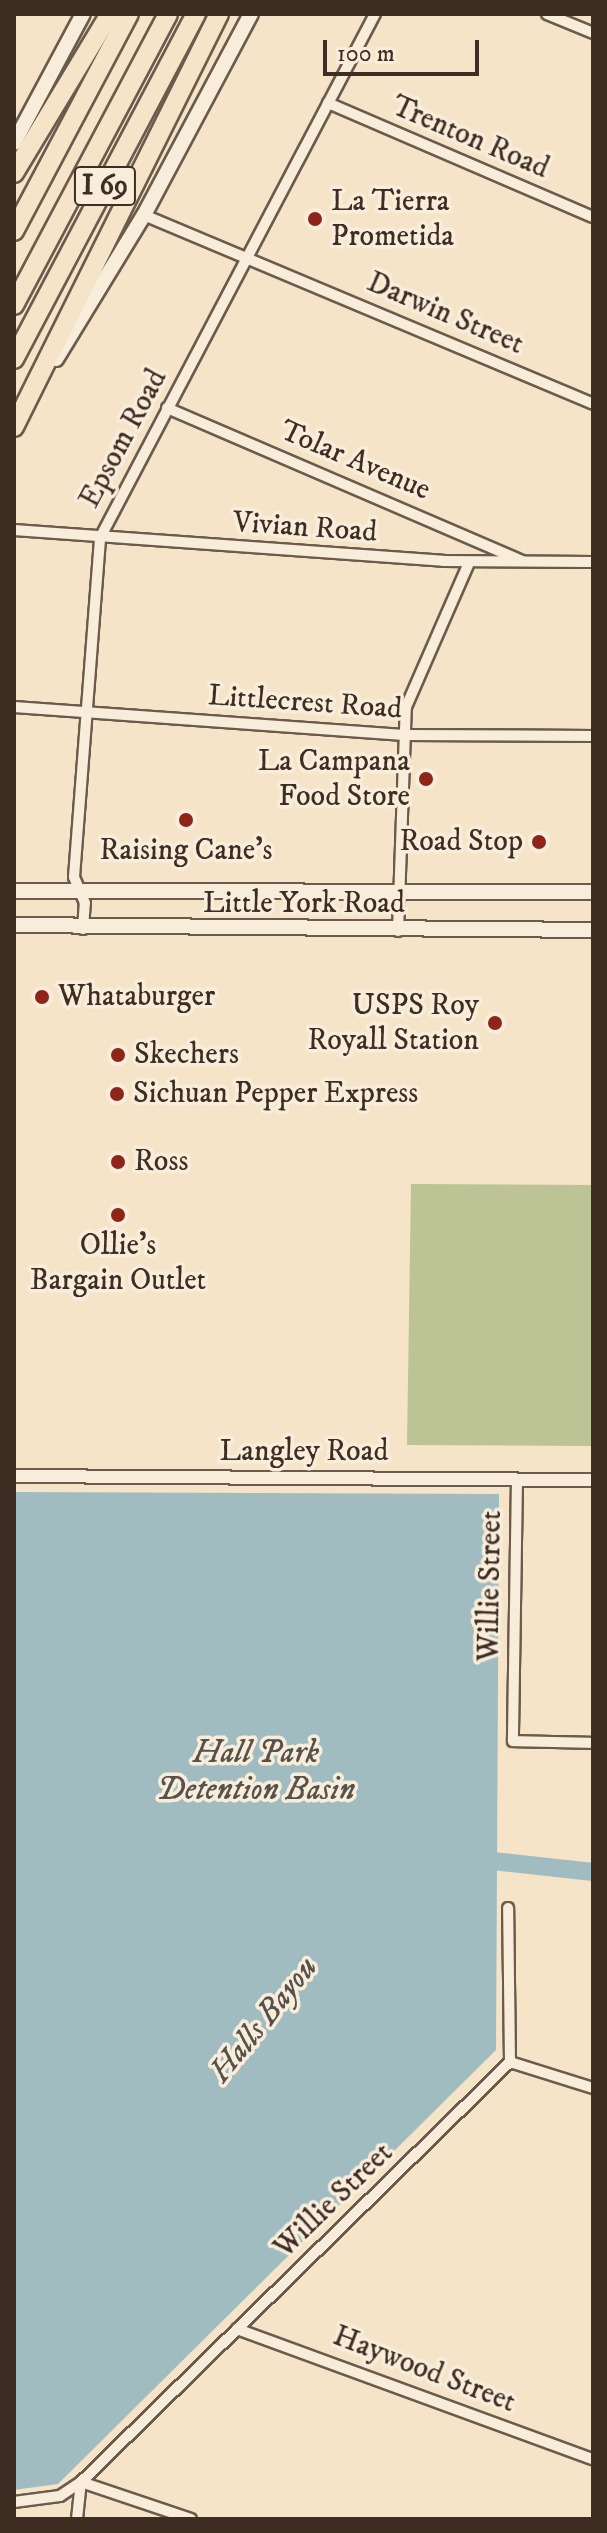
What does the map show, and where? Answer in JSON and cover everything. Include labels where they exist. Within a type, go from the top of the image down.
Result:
[{"type":"highway","points":[[14,173],[110,14]]},
{"type":"highway","name":"I 69","points":[[14,231],[129,14]]},
{"type":"highway","name":"I 69","points":[[14,305],[168,14]]},
{"type":"highway","name":"I 69","points":[[14,359],[196,14]]},
{"type":"highway","points":[[14,430],[219,14]]},
{"type":"main road","points":[[14,143],[83,14]]},
{"type":"main road","points":[[14,430],[144,215],[251,14]]},
{"type":"main road","name":"Little York Road","points":[[14,891],[593,892]]},
{"type":"main road","name":"Little York Road","points":[[14,925],[83,930],[593,930]]},
{"type":"street","name":"Epsom Road","points":[[83,930],[81,893],[74,877],[100,538],[375,14]]},
{"type":"street","points":[[547,14],[593,33]]},
{"type":"street","name":"Trenton Road","points":[[328,103],[593,217]]},
{"type":"street","name":"Darwin Street","points":[[144,215],[593,404]]},
{"type":"street","name":"Tolar Avenue","points":[[167,408],[522,561]]},
{"type":"street","name":"Vivian Road","points":[[14,530],[469,563],[593,562]]},
{"type":"street","points":[[398,931],[404,735],[414,680],[469,563]]},
{"type":"street","name":"Littlecrest Road","points":[[14,707],[404,735],[593,736]]},
{"type":"street","name":"Langley Road","points":[[14,1476],[593,1480]]},
{"type":"street","name":"Willie Street","points":[[517,1479],[513,1741],[593,1743]]},
{"type":"street","points":[[508,1908],[510,2062],[593,2088]]},
{"type":"street","name":"Willie Street","points":[[81,2482],[510,2062]]},
{"type":"street","name":"Haywood Street","points":[[237,2329],[593,2459]]},
{"type":"street","points":[[14,2502],[60,2496],[81,2482]]},
{"type":"street","points":[[77,2519],[81,2482]]},
{"type":"street","points":[[81,2482],[191,2519]]},
{"type":"green space","points":[[411,1184],[593,1185],[593,1446],[407,1445]]},
{"type":"water","name":"Hall Park Detention Basin","points":[[14,1492],[499,1494],[496,2050],[58,2484],[14,2490]]},
{"type":"waterway","name":"Halls Bayou","points":[[475,1859],[593,1872]]},
{"type":"place","name":"La Tierra Prometida","points":[[315,219]]},
{"type":"place","name":"La Campana Food Store","points":[[426,779]]},
{"type":"place","name":"Raising Cane's","points":[[186,820]]},
{"type":"place","name":"Road Stop","points":[[539,842]]},
{"type":"place","name":"Whataburger","points":[[42,997]]},
{"type":"place","name":"USPS Roy Royall Station","points":[[495,1023]]},
{"type":"place","name":"Skechers","points":[[118,1055]]},
{"type":"place","name":"Sichuan Pepper Express","points":[[117,1094]]},
{"type":"place","name":"Ross","points":[[118,1162]]},
{"type":"place","name":"Ollie's Bargain Outlet","points":[[118,1215]]}]
